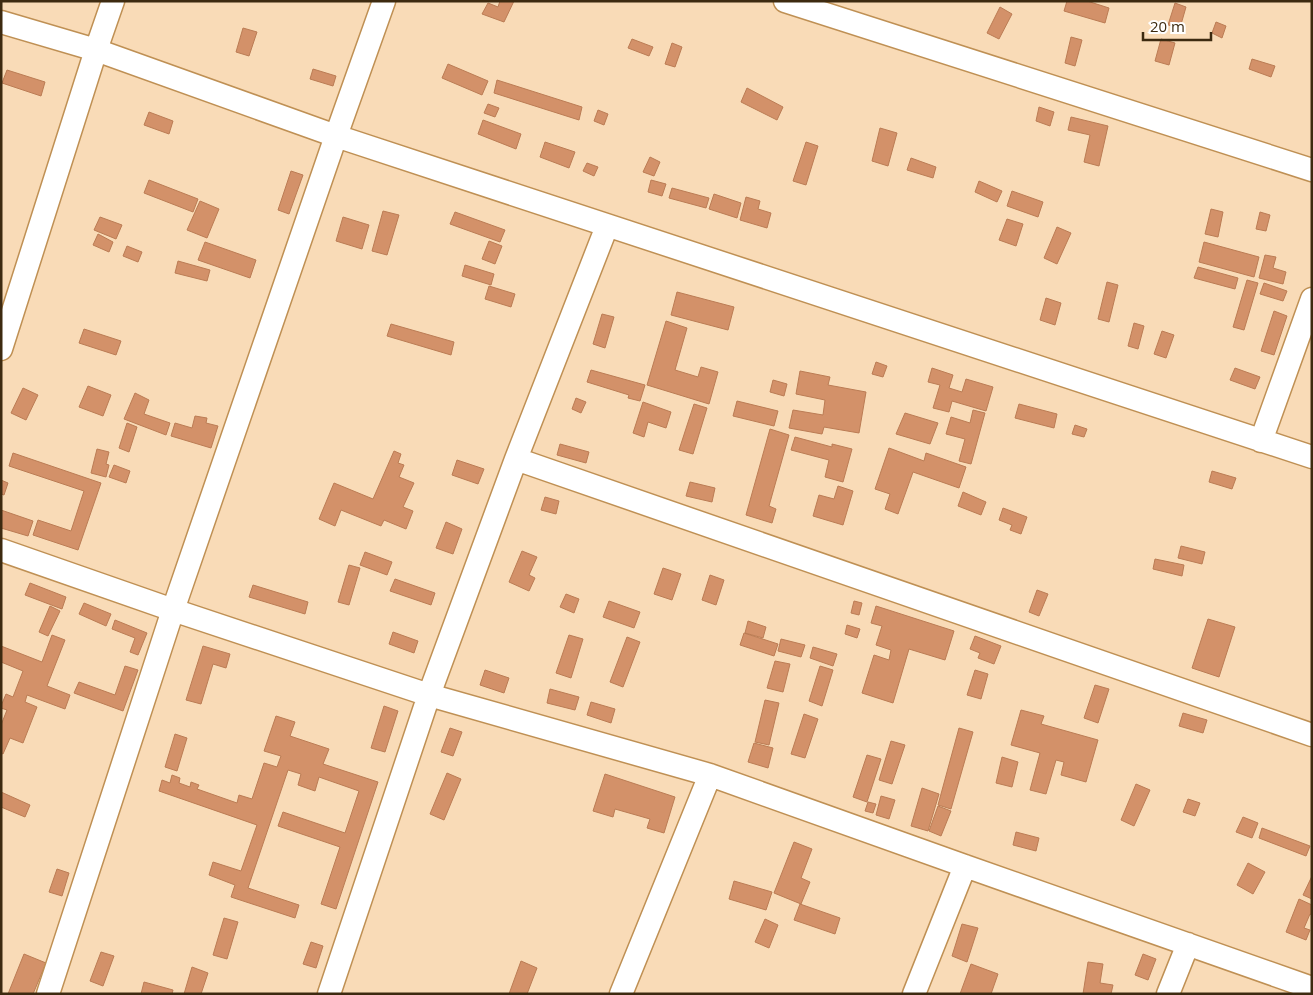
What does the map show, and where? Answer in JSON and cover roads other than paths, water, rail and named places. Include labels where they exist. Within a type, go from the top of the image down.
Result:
[{"type":"street","points":[[1,349],[113,1]]},
{"type":"street","points":[[48,994],[173,610],[384,1]]},
{"type":"street","points":[[785,1],[1312,170]]},
{"type":"street","points":[[1,22],[96,50],[336,136],[1312,457]]},
{"type":"street","points":[[329,994],[428,695],[516,459],[607,226]]},
{"type":"street","points":[[1261,441],[1312,299]]},
{"type":"street","points":[[516,459],[1312,736]]},
{"type":"street","points":[[1,550],[173,610],[428,695],[710,774],[1312,988]]},
{"type":"street","points":[[621,994],[710,774]]},
{"type":"street","points":[[914,994],[965,866]]},
{"type":"street","points":[[1168,994],[1188,944]]}]
